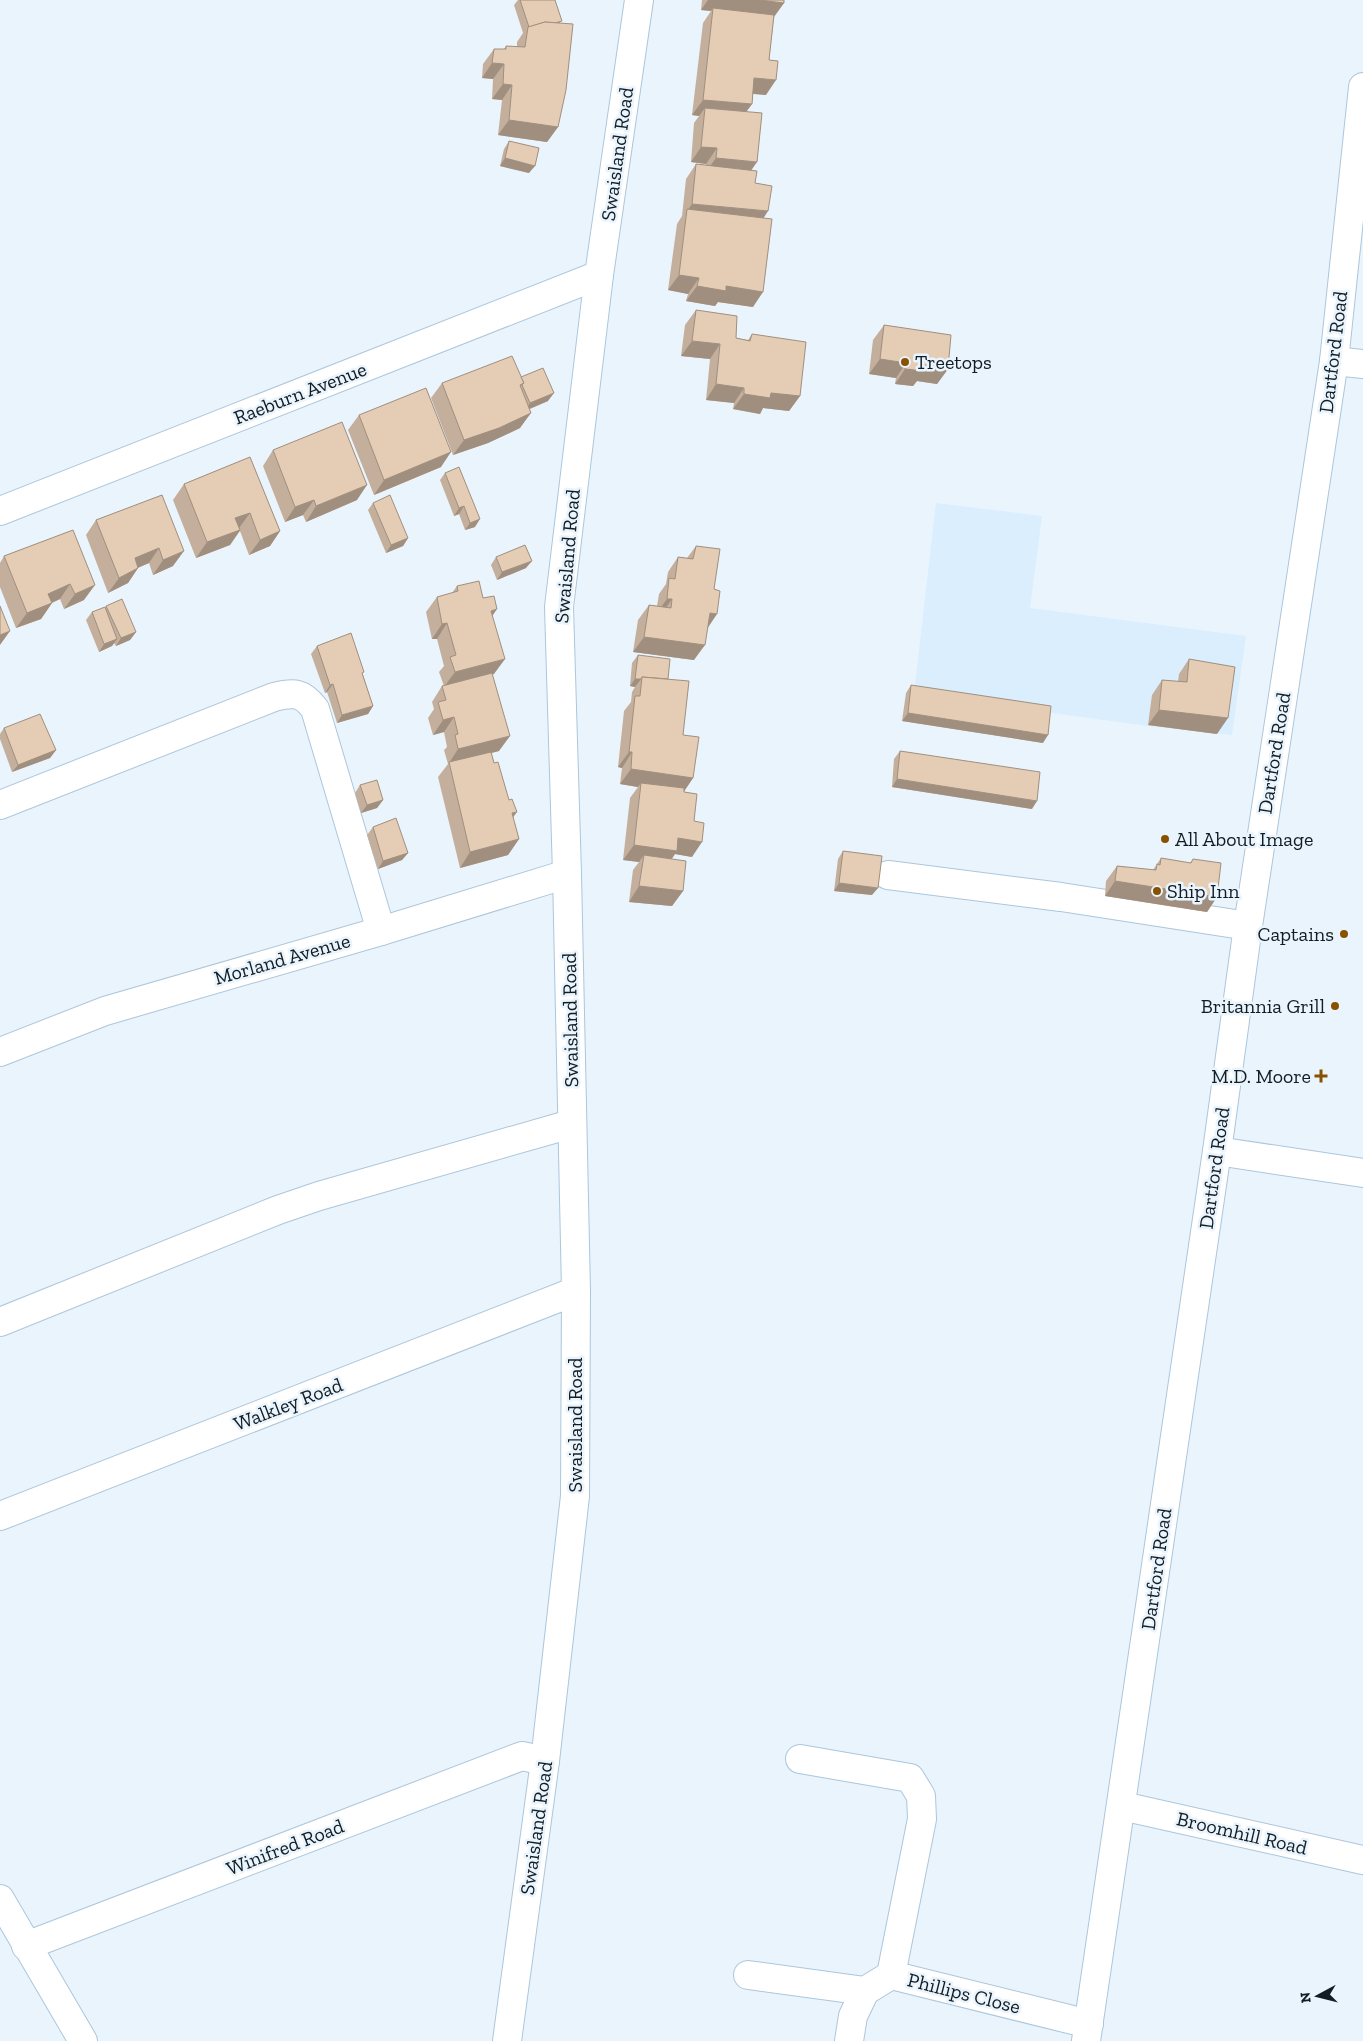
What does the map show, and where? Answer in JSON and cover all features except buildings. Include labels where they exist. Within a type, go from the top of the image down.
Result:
[{"type":"street","name":"Swaisland Road","points":[[507,2041],[545,1761],[575,1496],[576,1291],[559,606],[599,276],[638,0]]},
{"type":"street","name":"Dartford Road","points":[[1088,2032],[1217,1151],[1248,926],[1334,361],[1363,88]]},
{"type":"street","name":"Raeburn Avenue","points":[[0,511],[599,276]]},
{"type":"street","points":[[1334,361],[1363,364]]},
{"type":"street","points":[[0,805],[274,697],[291,693],[307,698],[315,709],[381,931]]},
{"type":"street","name":"Morland Avenue","points":[[0,1052],[105,1011],[381,931],[567,874]]},
{"type":"street","points":[[888,875],[1061,897],[1248,926]]},
{"type":"street","points":[[0,1322],[278,1210],[319,1196],[572,1124]]},
{"type":"street","points":[[1217,1151],[1363,1173]]},
{"type":"street","name":"Walkley Road","points":[[0,1516],[576,1291]]},
{"type":"street","name":"Winifred Road","points":[[26,1946],[522,1756],[545,1761]]},
{"type":"street","points":[[800,1759],[910,1778],[921,1796],[922,1819],[891,1976]]},
{"type":"street","name":"Broomhill Road","points":[[1122,1806],[1363,1860]]},
{"type":"street","points":[[0,1899],[83,2041]]},
{"type":"street","points":[[748,1975],[865,1991],[853,2016],[849,2041]]},
{"type":"street","name":"Phillips Close","points":[[865,1991],[891,1976],[1088,2032]]},
{"type":"shaded area","points":[[936,503],[1042,516],[1030,608],[1246,636],[1232,735],[1148,726],[914,694]]},
{"type":"place","name":"Treetops","points":[[905,362]]},
{"type":"place","name":"All About Image","points":[[1165,839]]},
{"type":"place","name":"Ship Inn","points":[[1157,891]]},
{"type":"place","name":"Captains","points":[[1344,934]]},
{"type":"place","name":"Britannia Grill","points":[[1335,1006]]},
{"type":"place","name":"M.D. Moore","points":[[1321,1076]]}]
